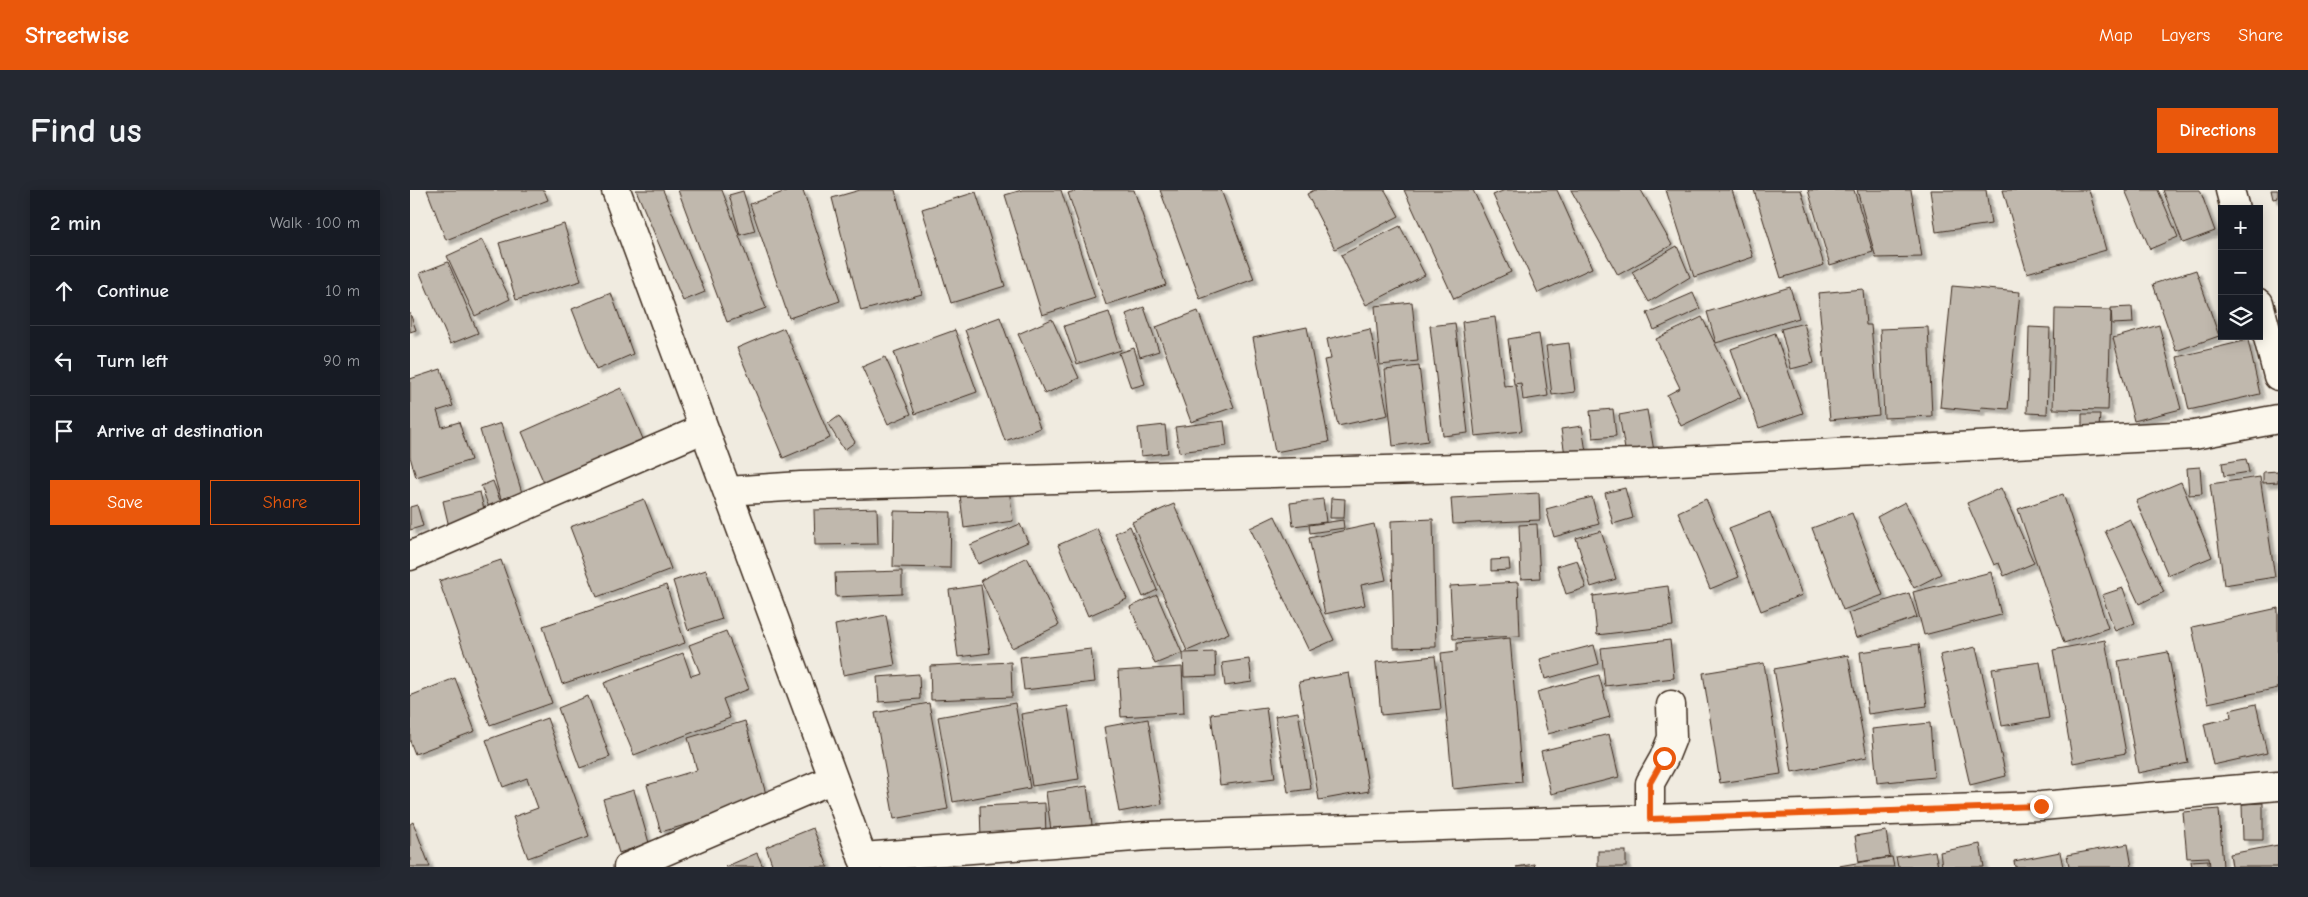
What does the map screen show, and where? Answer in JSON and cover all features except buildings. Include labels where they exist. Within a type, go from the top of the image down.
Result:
[{"type":"street","points":[[616,190],[864,862],[1148,836],[2041,806],[2278,786]]},
{"type":"street","points":[[2230,190],[2234,205]]},
{"type":"street","points":[[2263,318],[2278,376]]},
{"type":"street","points":[[728,491],[811,485],[1639,463],[2194,434],[2278,419]]},
{"type":"street","points":[[410,556],[703,429]]},
{"type":"street","points":[[1650,819],[1650,783],[1664,758],[1672,738],[1671,705]]},
{"type":"street","points":[[628,867],[833,779]]},
{"type":"route","points":[[1664,758],[1655,771],[1650,783],[1650,819],[2041,806]]}]
